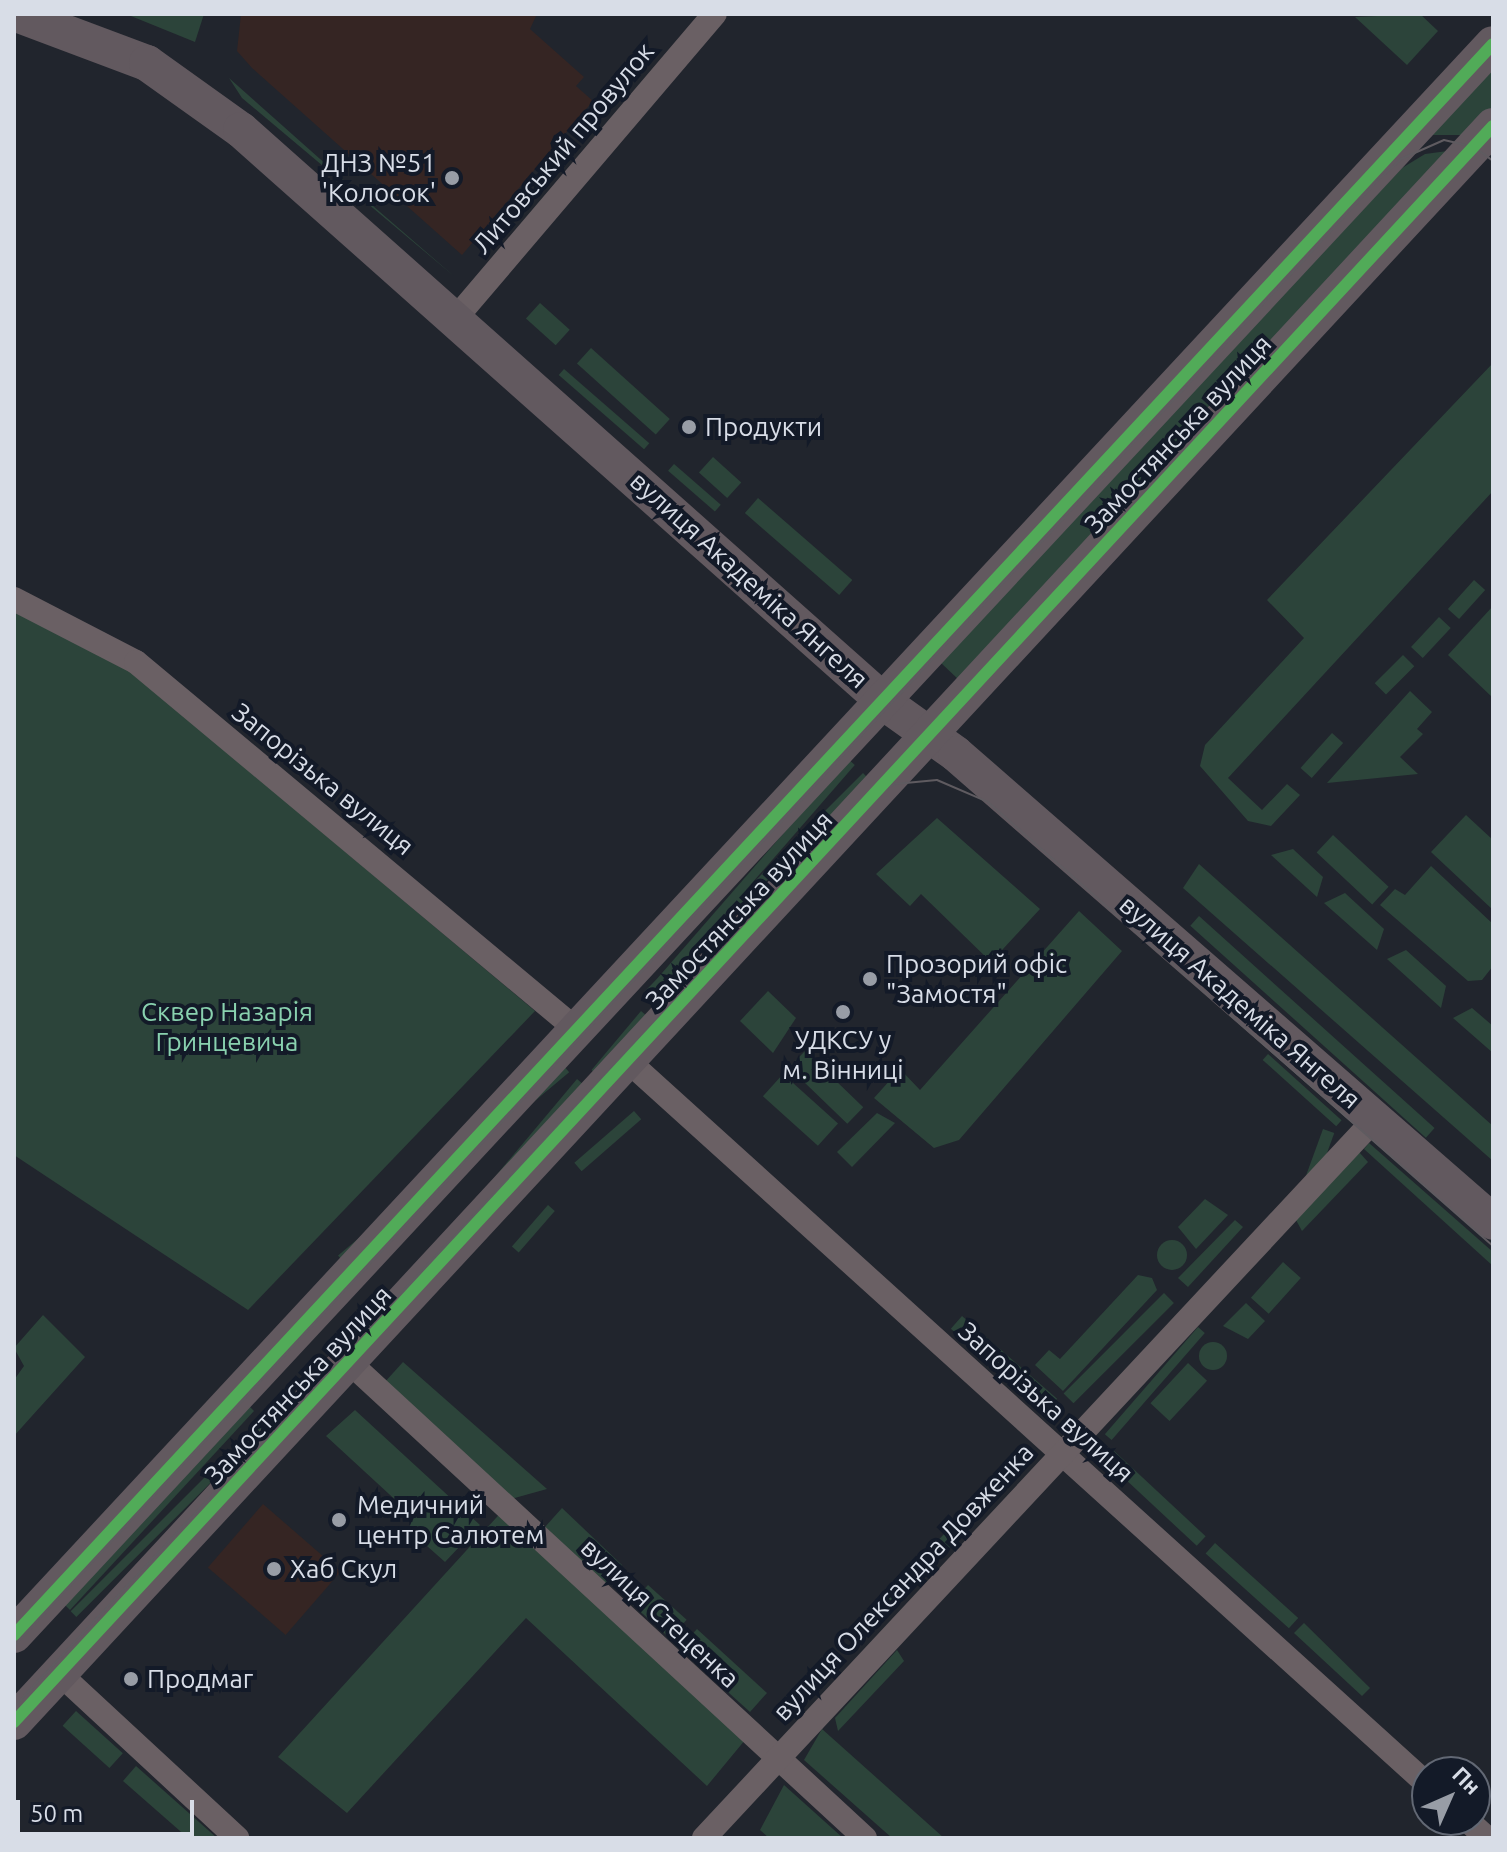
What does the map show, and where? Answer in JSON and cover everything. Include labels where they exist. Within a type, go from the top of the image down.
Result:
[{"type":"main road","name":"вулиця Академіка Янгеля","points":[[16,14],[103,43],[184,85],[455,319],[883,700],[930,734],[1493,1222]]},
{"type":"main road","name":"Замостянська вулиця","points":[[14,1635],[1493,44]]},
{"type":"main road","name":"Замостянська вулиця","points":[[14,1722],[1493,126]]},
{"type":"street","name":"Литовський провулок","points":[[455,319],[715,14]]},
{"type":"street","name":"Запорізька вулиця","points":[[14,599],[136,662],[577,1030]]},
{"type":"street","name":"Запорізька вулиця","points":[[628,1061],[1411,1770]]},
{"type":"street","name":"вулиця Олександра Довженка","points":[[704,1838],[1375,1119]]},
{"type":"street","name":"вулиця Стеценка","points":[[349,1362],[865,1838]]},
{"type":"street","points":[[59,1673],[237,1838]]},
{"type":"shaded area","name":"ДНЗ №51 'Колосок'","points":[[241,14],[537,14],[530,29],[584,77],[576,86],[593,101],[462,255],[252,68],[237,51]]},
{"type":"shaded area","name":"Хаб Скул","points":[[263,1504],[341,1572],[286,1635],[208,1567]]},
{"type":"green space","points":[[126,14],[204,14],[195,42]]},
{"type":"green space","points":[[1420,14],[1438,31],[1407,65],[1355,17]]},
{"type":"green space","points":[[1493,67],[1493,107],[1467,135],[1430,135]]},
{"type":"green space","points":[[229,78],[365,199],[455,277],[242,98]]},
{"type":"green space","points":[[1455,150],[960,681],[939,661],[1402,168],[1425,154]]},
{"type":"green space","points":[[540,303],[570,330],[556,345],[526,319]]},
{"type":"green space","points":[[591,348],[670,419],[656,435],[577,364]]},
{"type":"green space","points":[[1493,363],[1493,491],[1228,778],[1262,810],[1287,784],[1300,795],[1271,826],[1248,821],[1200,766],[1205,745],[1304,638],[1267,600]]},
{"type":"green space","points":[[564,369],[649,443],[644,449],[559,375]]},
{"type":"green space","points":[[713,457],[741,482],[727,498],[699,473]]},
{"type":"green space","points":[[674,464],[721,505],[715,511],[668,471]]},
{"type":"green space","points":[[758,498],[852,580],[839,595],[745,513]]},
{"type":"green space","points":[[1474,580],[1485,590],[1459,619],[1448,609]]},
{"type":"green space","points":[[1493,606],[1493,698],[1448,655]]},
{"type":"green space","name":"Сквер Назарія Гринцевича","points":[[14,611],[130,671],[535,1011],[248,1310],[14,1155]]},
{"type":"green space","points":[[1439,617],[1451,628],[1423,658],[1411,647]]},
{"type":"green space","points":[[1403,655],[1414,666],[1386,695],[1375,683]]},
{"type":"green space","points":[[1410,691],[1432,712],[1417,729],[1423,734],[1400,757],[1418,774],[1327,783]]},
{"type":"green space","points":[[1332,733],[1343,743],[1312,778],[1301,768]]},
{"type":"green space","points":[[848,759],[855,765],[651,999],[645,993]]},
{"type":"green space","points":[[863,773],[869,779],[649,998],[644,992]]},
{"type":"green space","points":[[1466,815],[1493,840],[1493,910],[1431,852]]},
{"type":"green space","points":[[937,818],[1040,909],[991,962],[921,894],[910,906],[876,874]]},
{"type":"green space","points":[[1333,835],[1389,887],[1372,904],[1317,853]]},
{"type":"green space","points":[[1293,849],[1323,877],[1317,897],[1271,855]]},
{"type":"green space","points":[[1199,864],[1493,1126],[1493,1161],[1183,888]]},
{"type":"green space","points":[[1431,866],[1493,924],[1493,966],[1482,980],[1468,981],[1380,905],[1395,889],[1405,895]]},
{"type":"green space","points":[[1345,893],[1384,929],[1377,950],[1324,903]]},
{"type":"green space","points":[[1079,911],[1122,951],[959,1140],[934,1148],[874,1098],[900,1069],[920,1090]]},
{"type":"green space","points":[[1199,916],[1435,1128],[1426,1138],[1190,926]]},
{"type":"green space","points":[[1406,950],[1446,986],[1441,1008],[1387,959]]},
{"type":"green space","points":[[768,991],[796,1018],[773,1053],[740,1021]]},
{"type":"green space","points":[[1472,1008],[1493,1026],[1493,1053],[1453,1018]]},
{"type":"green space","points":[[641,1011],[647,1016],[598,1075],[592,1070]]},
{"type":"green space","points":[[805,1051],[863,1107],[847,1124],[789,1068]]},
{"type":"green space","points":[[1268,1054],[1342,1120],[1336,1126],[1263,1060]]},
{"type":"green space","points":[[564,1066],[569,1072],[343,1262],[338,1256]]},
{"type":"green space","points":[[783,1074],[838,1124],[818,1146],[763,1096]]},
{"type":"green space","points":[[577,1079],[583,1084],[393,1311],[387,1306]]},
{"type":"green space","points":[[634,1111],[641,1119],[582,1171],[574,1163]]},
{"type":"green space","points":[[877,1113],[895,1123],[852,1167],[837,1152]]},
{"type":"green space","points":[[1323,1129],[1334,1133],[1309,1202],[1298,1198]]},
{"type":"green space","points":[[1369,1143],[1493,1252],[1493,1266],[1364,1149]]},
{"type":"green space","points":[[1359,1152],[1368,1162],[1302,1231],[1296,1220]]},
{"type":"green space","points":[[1205,1199],[1228,1215],[1196,1249],[1178,1227]]},
{"type":"green space","points":[[548,1205],[555,1211],[519,1252],[512,1247]]},
{"type":"green space","points":[[1235,1220],[1243,1227],[1188,1287],[1178,1278]]},
{"type":"green space","points":[[1172,1240],[1183,1244],[1187,1255],[1183,1266],[1172,1270],[1161,1266],[1157,1255],[1161,1244]]},
{"type":"green space","points":[[1283,1262],[1301,1278],[1269,1314],[1251,1298]]},
{"type":"green space","points":[[1138,1275],[1152,1278],[1157,1290],[1063,1391],[1035,1365],[1049,1350],[1060,1359]]},
{"type":"green space","points":[[1164,1293],[1174,1303],[1073,1403],[1064,1393]]},
{"type":"green space","points":[[1246,1303],[1265,1321],[1248,1339],[1223,1326]]},
{"type":"green space","points":[[43,1315],[85,1357],[14,1436],[14,1380],[24,1366],[14,1348]]},
{"type":"green space","points":[[962,1316],[1057,1399],[1046,1411],[951,1329]]},
{"type":"green space","points":[[1198,1327],[1205,1333],[1112,1440],[1105,1434]]},
{"type":"green space","points":[[1213,1342],[1223,1346],[1227,1356],[1223,1366],[1213,1370],[1203,1366],[1199,1356],[1203,1346]]},
{"type":"green space","points":[[403,1362],[547,1489],[511,1499],[384,1383]]},
{"type":"green space","points":[[1188,1363],[1207,1381],[1170,1421],[1150,1403]]},
{"type":"green space","points":[[249,1406],[254,1411],[70,1610],[64,1604]]},
{"type":"green space","points":[[355,1410],[480,1525],[445,1562],[409,1530],[412,1518],[402,1506],[326,1436]]},
{"type":"green space","points":[[263,1419],[269,1425],[76,1617],[71,1611]]},
{"type":"green space","points":[[1112,1449],[1206,1536],[1197,1546],[1103,1459]]},
{"type":"green space","points":[[1023,1451],[1025,1464],[941,1557],[926,1553]]},
{"type":"green space","points":[[506,1507],[750,1734],[707,1786],[526,1618],[347,1813],[278,1757]]},
{"type":"green space","points":[[562,1508],[622,1565],[624,1584],[604,1583],[545,1527]]},
{"type":"green space","points":[[1215,1543],[1298,1618],[1289,1628],[1206,1553]]},
{"type":"green space","points":[[909,1572],[918,1580],[878,1626],[864,1626]]},
{"type":"green space","points":[[648,1585],[687,1620],[670,1638],[631,1604]]},
{"type":"green space","points":[[1304,1623],[1370,1688],[1362,1696],[1294,1633]]},
{"type":"green space","points":[[697,1629],[767,1693],[750,1712],[686,1654],[684,1643]]},
{"type":"green space","points":[[897,1650],[904,1661],[838,1731],[835,1718]]},
{"type":"green space","points":[[76,1711],[123,1753],[109,1768],[63,1726]]},
{"type":"green space","points":[[822,1729],[944,1838],[892,1838],[804,1760]]},
{"type":"green space","points":[[136,1766],[217,1838],[188,1838],[123,1781]]},
{"type":"green space","points":[[784,1785],[843,1838],[769,1838],[760,1830]]},
{"type":"tram line","points":[[14,1646],[1378,180],[1401,159],[1444,140],[1474,147],[1493,161]]},
{"type":"tram line","points":[[14,1707],[865,797],[895,784],[937,780],[988,802],[1493,1246]]},
{"type":"cycle path","points":[[14,1635],[1493,44]]},
{"type":"cycle path","points":[[14,1722],[1493,126]]},
{"type":"place","name":"ДНЗ №51 'Колосок'","points":[[452,178]]},
{"type":"place","name":"Продукти","points":[[689,427]]},
{"type":"place","name":"Прозорий офіс \"Замостя\"","points":[[870,979]]},
{"type":"place","name":"УДКСУ у м. Вінниці","points":[[843,1012]]},
{"type":"place","name":"Медичний центр Салютем","points":[[339,1520]]},
{"type":"place","name":"Хаб Скул","points":[[274,1569]]},
{"type":"place","name":"Продмаг","points":[[131,1679]]}]
